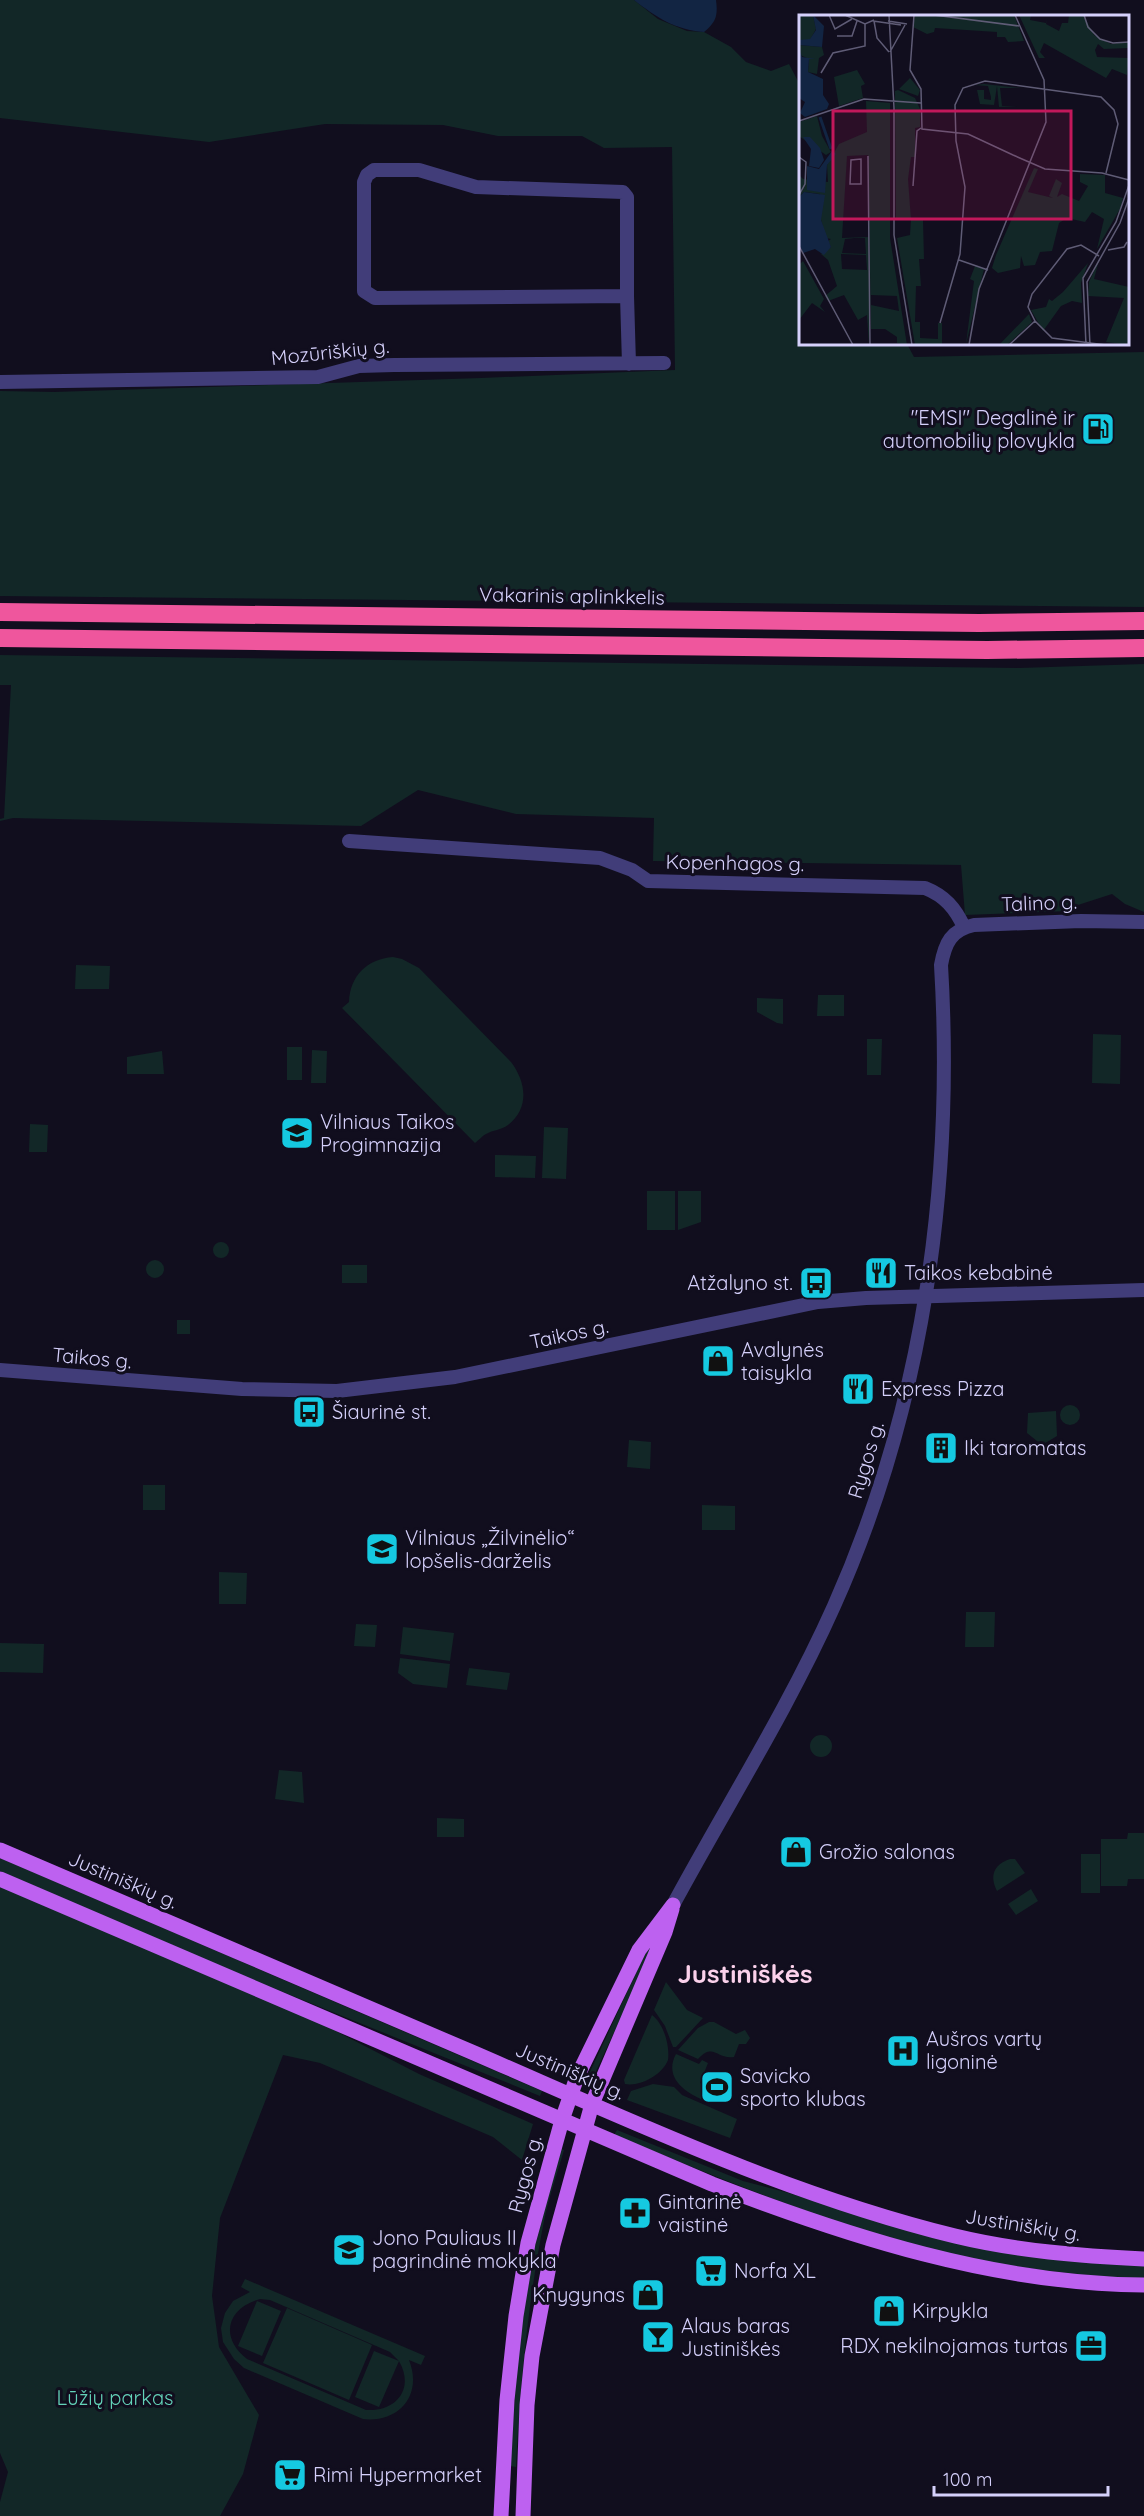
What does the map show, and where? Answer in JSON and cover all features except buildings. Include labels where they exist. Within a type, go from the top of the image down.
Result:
[{"type":"highway","name":"Vakarinis aplinkkelis","points":[[0,612],[979,623],[1144,621]]},
{"type":"highway","points":[[0,639],[964,650],[1144,648]]},
{"type":"main road","name":"Justiniškių g.","points":[[0,1850],[721,2159],[816,2195],[877,2215],[958,2237],[1023,2249],[1144,2259]]},
{"type":"main road","points":[[0,1879],[562,2120],[779,2210],[879,2242],[955,2261],[1016,2273],[1081,2281],[1144,2285]]},
{"type":"main road","name":"Rygos g.","points":[[501,2516],[507,2400],[516,2316],[528,2243],[562,2120],[570,2095],[639,1950],[673,1905]]},
{"type":"main road","name":"Rygos g.","points":[[523,2516],[527,2405],[532,2356],[553,2245],[592,2104],[665,1932],[673,1905]]},
{"type":"street","points":[[627,296],[375,298],[369,296],[364,291],[364,182],[367,175],[374,171],[419,170],[476,187],[623,192],[627,197],[628,364]]},
{"type":"street","name":"Mozūriškių g.","points":[[0,382],[318,377],[359,366],[664,363]]},
{"type":"street","name":"Kopenhagos g.","points":[[349,841],[600,858],[632,870],[648,881],[925,888],[938,893],[950,902],[964,927]]},
{"type":"street","name":"Talino g.","points":[[964,927],[984,924],[1144,922]]},
{"type":"street","name":"Rygos g.","points":[[673,1905],[787,1704],[847,1576],[872,1512],[900,1420],[926,1298],[940,1173],[943,1117],[941,965],[944,946],[952,934],[964,927]]},
{"type":"street","name":"Taikos g.","points":[[0,1370],[242,1389],[337,1391],[455,1377],[818,1302],[866,1298],[1144,1290]]},
{"type":"green space","points":[[0,0],[634,0],[658,19],[687,31],[704,32],[731,47],[746,62],[771,71],[789,64],[799,83],[799,345],[908,345],[914,357],[1144,352],[1144,607],[0,596],[0,391],[54,392],[675,370],[672,147],[604,148],[582,136],[498,136],[443,125],[325,124],[209,142],[0,118]]},
{"type":"green space","points":[[0,655],[1019,668],[1144,664],[1144,912],[1125,904],[1112,894],[1078,905],[1069,911],[965,915],[961,865],[653,861],[654,818],[516,814],[418,790],[361,826],[13,818],[0,821],[4,818],[11,685],[0,685]]},
{"type":"green space","points":[[393,957],[419,968],[511,1062],[520,1078],[523,1103],[520,1111],[508,1125],[486,1134],[475,1143],[342,1008],[349,1002],[353,984],[362,970],[375,961]]},
{"type":"green space","points":[[76,965],[110,966],[109,989],[75,989]]},
{"type":"green space","points":[[818,995],[844,995],[844,1016],[817,1016]]},
{"type":"green space","points":[[757,998],[783,999],[783,1024],[757,1012]]},
{"type":"green space","points":[[1093,1034],[1121,1035],[1120,1084],[1092,1083]]},
{"type":"green space","points":[[867,1039],[882,1039],[881,1075],[867,1075]]},
{"type":"green space","points":[[287,1047],[302,1047],[302,1080],[287,1080]]},
{"type":"green space","points":[[312,1050],[327,1051],[326,1083],[311,1083]]},
{"type":"green space","points":[[162,1051],[164,1074],[127,1074],[127,1057]]},
{"type":"green space","points":[[30,1124],[48,1125],[47,1152],[29,1152]]},
{"type":"green space","points":[[544,1127],[568,1128],[566,1179],[542,1178]]},
{"type":"green space","points":[[495,1155],[536,1156],[535,1178],[495,1177]]},
{"type":"green space","points":[[647,1191],[675,1191],[675,1230],[647,1230]]},
{"type":"green space","points":[[678,1191],[701,1191],[701,1222],[678,1230]]},
{"type":"green space","points":[[221,1242],[227,1244],[229,1250],[227,1256],[221,1258],[215,1256],[213,1250],[215,1244]]},
{"type":"green space","points":[[155,1260],[161,1263],[164,1269],[161,1275],[155,1278],[149,1275],[146,1269],[149,1263]]},
{"type":"green space","points":[[342,1265],[367,1265],[367,1283],[342,1283]]},
{"type":"green space","points":[[177,1320],[190,1320],[190,1334],[177,1334]]},
{"type":"green space","points":[[1070,1405],[1077,1408],[1080,1415],[1077,1422],[1070,1425],[1063,1422],[1060,1415],[1063,1408]]},
{"type":"green space","points":[[1056,1411],[1057,1436],[1042,1445],[1027,1433],[1028,1413]]},
{"type":"green space","points":[[629,1440],[651,1442],[650,1469],[627,1467]]},
{"type":"green space","points":[[143,1485],[165,1485],[165,1510],[143,1510]]},
{"type":"green space","points":[[702,1505],[735,1506],[735,1530],[702,1530]]},
{"type":"green space","points":[[219,1572],[247,1573],[246,1604],[219,1604]]},
{"type":"green space","points":[[966,1612],[995,1612],[994,1647],[965,1647]]},
{"type":"green space","points":[[356,1624],[377,1625],[375,1647],[354,1646]]},
{"type":"green space","points":[[403,1627],[454,1633],[450,1661],[400,1654]]},
{"type":"green space","points":[[0,1643],[44,1644],[43,1673],[0,1672]]},
{"type":"green space","points":[[400,1658],[450,1664],[447,1688],[413,1684],[398,1673]]},
{"type":"green space","points":[[469,1668],[510,1673],[507,1690],[466,1685]]},
{"type":"green space","points":[[821,1735],[829,1738],[832,1746],[829,1754],[821,1757],[813,1754],[810,1746],[813,1738]]},
{"type":"green space","points":[[279,1770],[302,1772],[304,1803],[275,1799]]},
{"type":"green space","points":[[437,1818],[464,1819],[464,1837],[437,1837]]},
{"type":"green space","points":[[1128,1833],[1144,1833],[1144,1879],[1128,1879],[1127,1886],[1101,1886],[1101,1839],[1127,1839]]},
{"type":"green space","points":[[1081,1854],[1100,1854],[1100,1893],[1081,1893]]},
{"type":"green space","points":[[0,1858],[542,2091],[540,2096],[246,1977],[0,1871]]},
{"type":"green space","points":[[1015,1859],[1025,1873],[997,1891],[993,1880],[994,1871],[1000,1864]]},
{"type":"green space","name":"Lūžių parkas","points":[[0,1886],[322,2024],[419,2074],[533,2124],[522,2160],[493,2137],[320,2063],[283,2055],[220,2218],[212,2296],[219,2347],[259,2415],[243,2474],[220,2516],[0,2516],[0,2502],[8,2472],[0,2453]]},
{"type":"green space","points":[[1031,1889],[1038,1901],[1016,1915],[1008,1904]]},
{"type":"green space","points":[[665,1922],[591,2080],[588,2076],[658,1926]]},
{"type":"green space","points":[[666,1982],[687,2010],[703,2018],[676,2047],[673,2047],[665,2026],[654,2010]]},
{"type":"green space","points":[[652,2015],[660,2024],[665,2036],[668,2060],[650,2079],[637,2084],[625,2084],[624,2080]]},
{"type":"green space","points":[[714,2022],[736,2034],[745,2030],[750,2038],[746,2044],[739,2044],[734,2057],[708,2052],[698,2059],[678,2050],[698,2028]]},
{"type":"green space","points":[[676,2054],[699,2064],[702,2060],[708,2063],[700,2083],[708,2087],[707,2090],[718,2095],[716,2102],[703,2100],[680,2086],[673,2072]]},
{"type":"green space","points":[[653,2084],[674,2087],[682,2095],[737,2119],[730,2138],[627,2100],[631,2091]]},
{"type":"green space","points":[[617,2130],[743,2181],[866,2218],[1144,2266],[1144,2279],[1035,2269],[981,2261],[887,2238],[769,2197],[692,2167],[614,2135]]},
{"type":"green space","points":[[561,2149],[564,2150],[546,2212],[533,2282],[522,2374],[516,2467],[510,2466],[519,2341],[534,2250]]},
{"type":"green space","points":[[245,2279],[425,2356],[421,2365],[409,2360],[413,2373],[413,2385],[405,2404],[387,2416],[363,2419],[244,2368],[234,2359],[223,2342],[221,2328],[225,2313],[233,2301],[250,2292],[241,2287]],"holes":[[[260,2299],[270,2300],[390,2352],[399,2361],[405,2381],[400,2397],[386,2407],[366,2410],[247,2359],[233,2342],[230,2333],[231,2324],[234,2316],[249,2303]]]},
{"type":"green space","points":[[257,2301],[281,2311],[262,2356],[238,2346]]},
{"type":"green space","points":[[287,2308],[372,2345],[349,2400],[263,2363]]},
{"type":"green space","points":[[374,2351],[399,2361],[379,2407],[355,2397]]},
{"type":"water","points":[[634,0],[716,0],[717,10],[714,22],[704,32],[694,31],[666,22]]},
{"type":"place","name":"\"EMSI\" Degalinė ir automobilių plovykla","points":[[1098,429]]},
{"type":"place","name":"Vilniaus Taikos Progimnazija","points":[[297,1133]]},
{"type":"place","name":"Taikos kebabinė","points":[[881,1273]]},
{"type":"place","name":"Atžalyno st.","points":[[816,1283]]},
{"type":"place","name":"Avalynės taisykla","points":[[718,1361]]},
{"type":"place","name":"Express Pizza","points":[[858,1389]]},
{"type":"place","name":"Šiaurinė st.","points":[[309,1412]]},
{"type":"place","name":"Iki taromatas","points":[[941,1448]]},
{"type":"place","name":"Vilniaus „Žilvinėlio“ lopšelis-darželis","points":[[382,1549]]},
{"type":"place","name":"Grožio salonas","points":[[796,1852]]},
{"type":"place","name":"Aušros vartų ligoninė","points":[[903,2051]]},
{"type":"place","name":"Savicko sporto klubas","points":[[717,2087]]},
{"type":"place","name":"Gintarinė vaistinė","points":[[635,2213]]},
{"type":"place","name":"Jono Pauliaus II pagrindinė mokykla","points":[[349,2250]]},
{"type":"place","name":"Norfa XL","points":[[711,2271]]},
{"type":"place","name":"Knygynas","points":[[648,2295]]},
{"type":"place","name":"Kirpykla","points":[[889,2311]]},
{"type":"place","name":"Alaus baras Justiniškės","points":[[658,2337]]},
{"type":"place","name":"RDX nekilnojamas turtas","points":[[1091,2346]]},
{"type":"place","name":"Rimi Hypermarket","points":[[290,2475]]},
{"type":"district","name":"Justiniškės","points":[[745,1974]]}]
